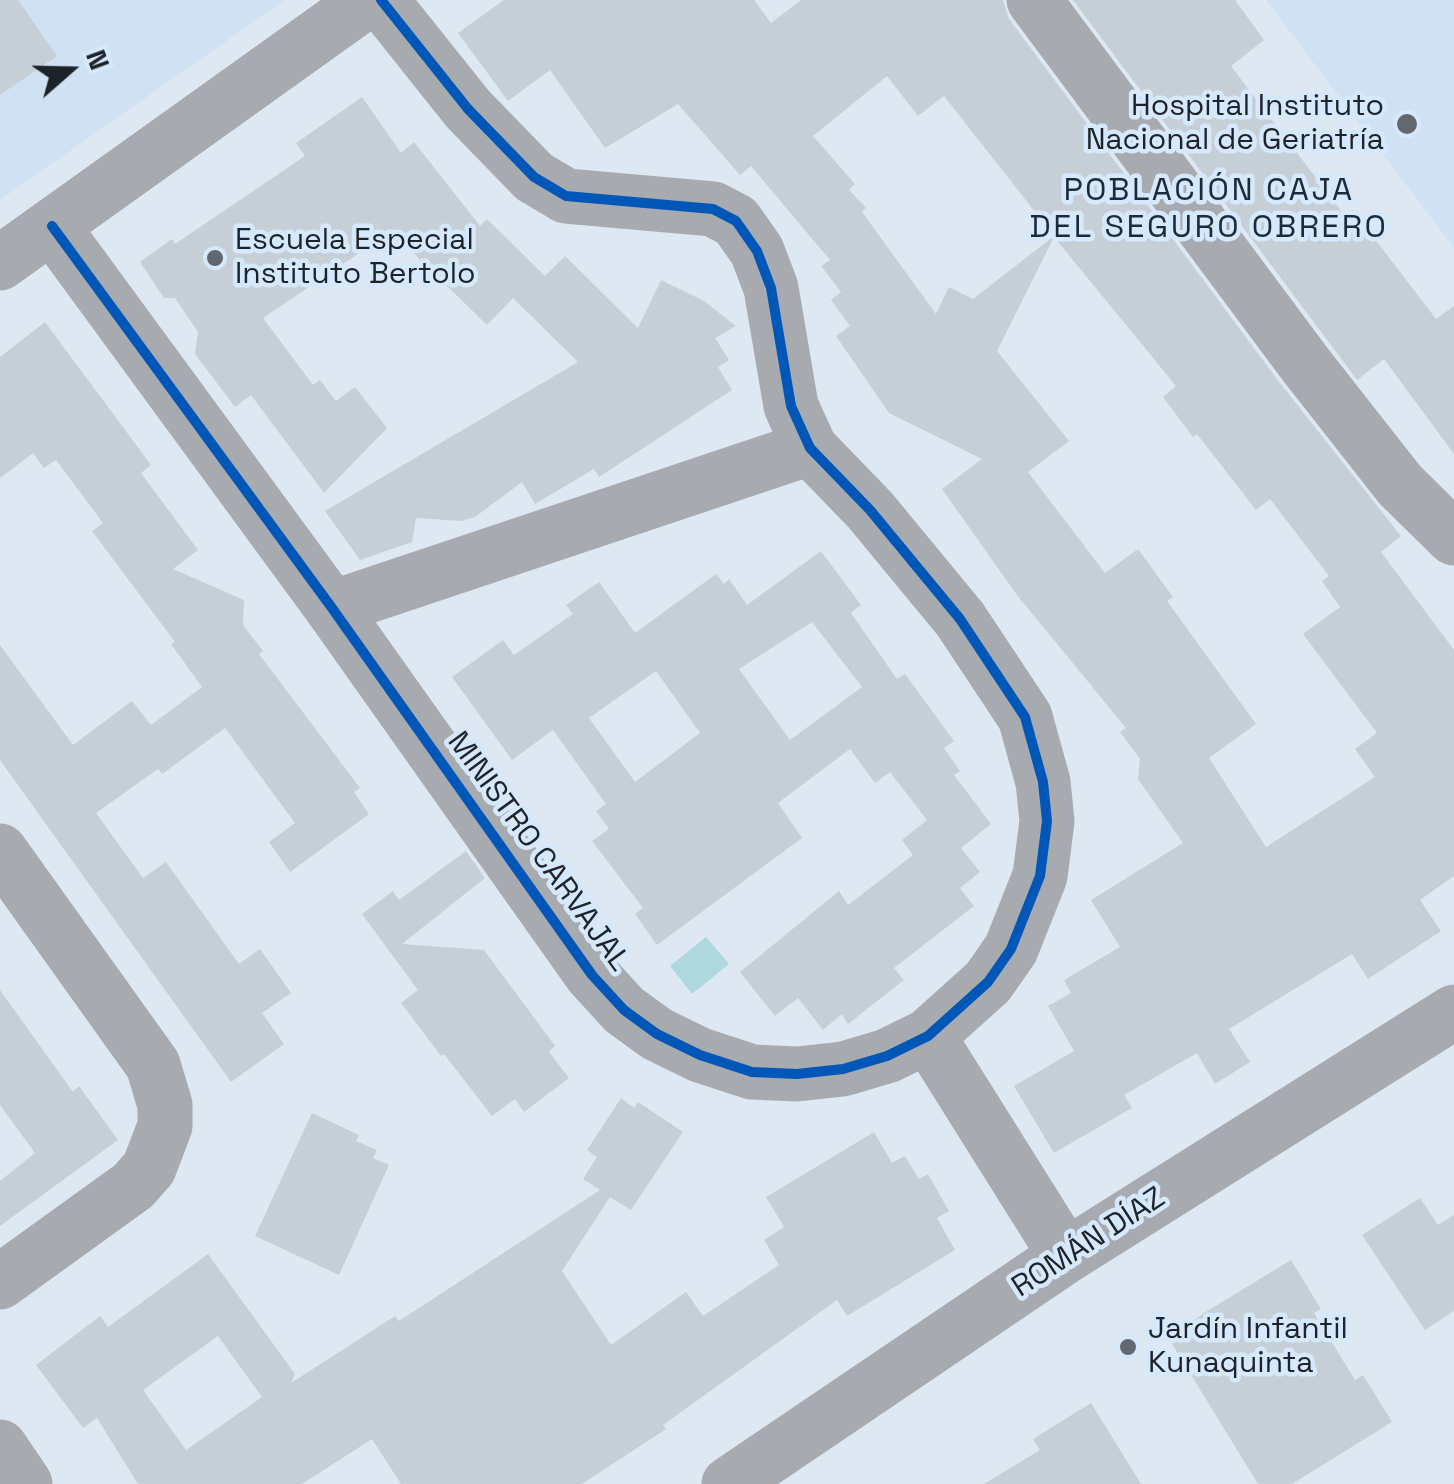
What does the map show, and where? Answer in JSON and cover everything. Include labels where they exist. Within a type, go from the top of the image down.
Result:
[{"type":"street","points":[[0,263],[368,0]]},
{"type":"street","points":[[332,608],[810,448],[791,406],[771,288],[756,251],[736,221],[713,209],[566,196],[534,177],[468,109],[381,0]]},
{"type":"street","points":[[1034,0],[1305,364],[1400,485],[1454,538]]},
{"type":"street","name":"MINISTRO CARVAJAL","points":[[52,226],[332,608],[592,975],[624,1010],[658,1034],[700,1055],[752,1072],[797,1074],[843,1069],[887,1056],[928,1036],[988,982],[1025,917],[1045,850],[1043,782],[1025,717],[995,666],[870,510],[810,448]]},
{"type":"street","points":[[0,852],[154,1065],[161,1084],[166,1126],[149,1168],[133,1186],[0,1282]]},
{"type":"street","name":"ROMÁN DÍAZ","points":[[729,1484],[1066,1256],[1454,1012]]},
{"type":"street","points":[[928,1036],[1066,1256]]},
{"type":"street","points":[[0,1447],[25,1484]]},
{"type":"shaded area","points":[[0,0],[285,0],[0,200]]},
{"type":"shaded area","name":"Hospital Instituto Nacional de Geriatría","points":[[1266,0],[1454,0],[1454,248]]},
{"type":"shaded area","points":[[706,937],[729,964],[692,994],[670,966]]},
{"type":"building","points":[[0,0],[18,0],[57,56],[0,95]]},
{"type":"building","points":[[504,0],[754,0],[771,23],[801,0],[1003,0],[1009,19],[1280,383],[1401,536],[1381,552],[1454,650],[1454,876],[1420,900],[1441,931],[1368,979],[1352,954],[1229,1029],[1250,1062],[1215,1084],[1197,1053],[1124,1095],[1132,1108],[1054,1153],[1014,1086],[1074,1051],[1048,1006],[1071,993],[1064,980],[1120,947],[1091,900],[1183,843],[1138,779],[1140,759],[1120,732],[1126,728],[1017,595],[942,489],[982,459],[889,413],[836,336],[850,326],[831,300],[841,292],[821,266],[830,260],[751,166],[740,175],[678,104],[605,148],[550,70],[508,101],[458,33]],"holes":[[[887,76],[918,116],[944,96],[1054,236],[973,299],[949,287],[936,314],[862,212],[866,208],[849,190],[855,184],[813,136]],[[1054,237],[1176,386],[1163,397],[1193,437],[1197,434],[1256,510],[1270,499],[1329,576],[1322,581],[1340,607],[1303,634],[1377,733],[1355,749],[1375,777],[1266,847],[1209,758],[1256,724],[1167,601],[1173,597],[1138,549],[1105,573],[1028,472],[1069,441],[997,351]]]},
{"type":"building","points":[[1073,0],[1235,0],[1264,40],[1231,66],[1345,216],[1352,209],[1436,319],[1454,306],[1454,454],[1384,359],[1357,380]]},
{"type":"building","points":[[362,97],[401,153],[414,142],[480,226],[487,219],[545,276],[565,256],[638,328],[661,280],[704,301],[736,326],[715,338],[729,360],[718,367],[732,390],[599,477],[594,469],[535,504],[522,482],[475,517],[461,521],[416,518],[412,542],[360,560],[325,511],[578,362],[513,298],[487,325],[401,241],[392,248],[383,237],[263,318],[313,385],[320,380],[336,401],[355,387],[387,428],[324,493],[251,395],[235,407],[195,354],[198,332],[175,298],[164,298],[140,262],[172,239],[175,244],[305,156],[296,143]]},
{"type":"building","points":[[45,322],[151,465],[141,473],[198,550],[173,569],[244,600],[243,625],[263,651],[259,654],[360,788],[354,792],[369,814],[290,872],[269,842],[295,823],[225,728],[162,774],[158,769],[96,813],[143,878],[166,862],[239,964],[260,949],[291,993],[262,1013],[284,1044],[231,1082],[0,760],[0,645],[73,745],[132,701],[151,725],[202,687],[171,644],[175,642],[92,531],[103,523],[56,460],[44,468],[33,453],[0,478],[0,357]]},
{"type":"building","points":[[821,551],[861,605],[851,613],[897,679],[905,674],[954,741],[944,748],[960,771],[954,775],[991,824],[961,848],[980,872],[960,888],[974,906],[894,968],[904,980],[848,1024],[842,1014],[823,1030],[798,998],[775,1016],[740,972],[839,891],[848,905],[913,855],[902,840],[927,820],[890,772],[875,783],[850,749],[778,803],[802,838],[657,945],[635,914],[643,908],[592,841],[609,829],[596,811],[606,804],[553,730],[512,760],[452,677],[503,640],[514,655],[573,614],[566,605],[599,582],[635,633],[716,574],[724,584],[729,579],[747,605]],"holes":[[[812,622],[862,687],[790,740],[739,669]],[[656,671],[700,733],[635,782],[589,718]]]},
{"type":"building","points":[[466,851],[485,878],[402,944],[484,950],[555,1046],[549,1052],[569,1078],[524,1112],[515,1099],[492,1116],[444,1054],[441,1056],[401,1003],[418,990],[362,914],[393,891],[399,900]]},
{"type":"building","points":[[0,990],[73,1092],[79,1086],[118,1140],[0,1226],[0,1181],[35,1153],[0,1105]]},
{"type":"building","points":[[621,1098],[634,1108],[638,1102],[683,1132],[631,1210],[610,1197],[562,1271],[611,1345],[686,1292],[703,1316],[779,1265],[764,1240],[784,1227],[766,1197],[874,1132],[892,1163],[905,1156],[919,1179],[928,1174],[949,1211],[937,1218],[955,1250],[847,1316],[837,1300],[663,1425],[666,1429],[582,1484],[401,1484],[372,1439],[302,1484],[138,1484],[97,1418],[83,1428],[36,1365],[100,1316],[108,1327],[208,1254],[295,1374],[291,1383],[395,1316],[399,1321],[600,1190],[583,1179],[597,1157],[587,1150]],"holes":[[[218,1336],[262,1397],[186,1450],[143,1390]]]},
{"type":"building","points":[[312,1113],[359,1135],[356,1141],[377,1150],[373,1158],[389,1165],[339,1275],[255,1236]]},
{"type":"building","points":[[1420,1198],[1438,1225],[1454,1215],[1454,1311],[1425,1330],[1362,1235]]},
{"type":"building","points":[[1291,1260],[1321,1309],[1314,1313],[1355,1380],[1363,1375],[1392,1422],[1292,1484],[1258,1484],[1172,1344],[1179,1340],[1175,1335],[1204,1313]]},
{"type":"building","points":[[1091,1403],[1141,1484],[984,1484],[1040,1450],[1033,1439]]},
{"type":"cycle path","points":[[52,226],[332,608],[592,975],[624,1010],[657,1034],[700,1055],[752,1072],[797,1074],[843,1069],[887,1056],[928,1036],[988,982],[1011,949],[1040,876],[1047,821],[1043,782],[1025,717],[960,619],[870,510],[810,448],[791,406],[771,288],[757,251],[736,221],[713,209],[566,196],[534,177],[468,109],[381,0]]},
{"type":"place","name":"Hospital Instituto Nacional de Geriatría","points":[[1407,124]]},
{"type":"place","name":"Escuela Especial Instituto Bertolo","points":[[215,258]]},
{"type":"place","name":"Jardín Infantil Kunaquinta","points":[[1128,1347]]},
{"type":"district","name":"POBLACIÓN CAJA DEL SEGURO OBRERO","points":[[1209,210]]}]
